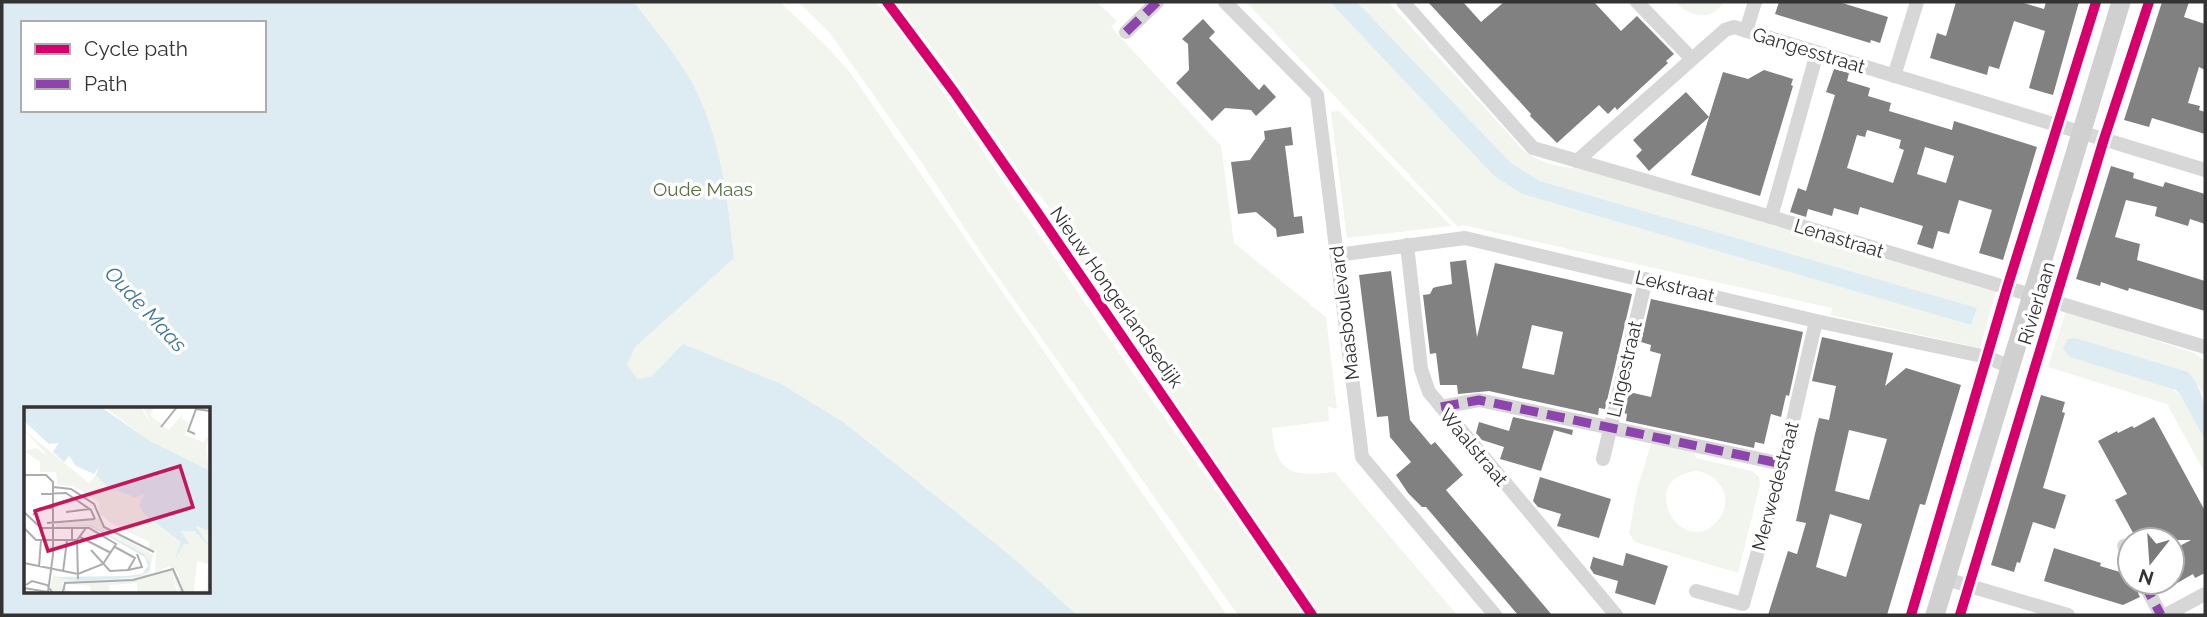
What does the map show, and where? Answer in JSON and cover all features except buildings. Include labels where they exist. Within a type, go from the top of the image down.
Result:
[{"type":"street","points":[[1126,32],[1157,2]]},
{"type":"street","name":"Maasboulevard","points":[[1224,2],[1317,95],[1362,457],[1495,615]]},
{"type":"street","points":[[1403,2],[1533,148],[1771,218]]},
{"type":"street","points":[[1637,2],[1692,58]]},
{"type":"street","points":[[1746,31],[1755,2]]},
{"type":"street","points":[[1894,76],[1917,2]]},
{"type":"street","name":"Rivierlaan","points":[[1935,615],[2121,2]]},
{"type":"street","name":"Gangesstraat","points":[[1577,161],[1692,58],[1725,30],[1734,27],[2205,170]]},
{"type":"street","name":"Lenastraat","points":[[1817,53],[1771,218],[2205,347]]},
{"type":"street","name":"Lekstraat","points":[[1336,256],[1465,238],[1816,321],[1987,357],[2010,367]]},
{"type":"street","name":"Waalstraat","points":[[1406,245],[1421,369],[1429,392],[1616,615]]},
{"type":"street","name":"Lingestraat","points":[[1603,459],[1646,279]]},
{"type":"street","name":"Merwedestraat","points":[[1696,591],[1743,604],[1783,464],[1816,321]]},
{"type":"street","points":[[1441,407],[1479,400],[1783,464]]},
{"type":"street","points":[[1946,579],[2067,615]]},
{"type":"street","points":[[2166,615],[2205,594]]},
{"type":"street","points":[[2151,596],[2161,615]]},
{"type":"green space","name":"Oude Maas","points":[[267,2],[780,2],[849,71],[1227,615],[850,615]]},
{"type":"green space","points":[[798,2],[875,2],[903,33],[1123,359],[1304,615],[1238,615],[981,253],[924,166],[829,32]]},
{"type":"green space","points":[[895,2],[1097,2],[1117,21],[1111,27],[1221,146],[1234,243],[1326,317],[1337,409],[1328,407],[1329,421],[1272,428],[1277,455],[1289,469],[1297,472],[1335,472],[1457,615],[1312,615],[1295,589],[1301,584],[1110,311],[1053,222],[1046,203],[1034,192],[938,55]]},
{"type":"green space","points":[[1246,2],[1330,2],[1494,176],[1522,194],[1971,325],[1976,308],[1540,181],[1511,163],[1357,2],[1388,2],[1525,152],[1554,165],[1585,169],[1996,291],[1980,348],[1831,315],[1832,308],[1462,225],[1458,227]]},
{"type":"green space","points":[[1675,2],[1724,2],[1713,13],[1700,15],[1687,11]]},
{"type":"green space","points":[[1339,111],[1451,226],[1347,238],[1331,112]]},
{"type":"green space","points":[[2066,311],[2194,353],[2205,361],[2205,397],[2198,385],[2170,387],[2181,396],[2205,440],[2205,473],[2167,404],[2048,367]]},
{"type":"green space","points":[[1652,440],[1694,451],[1696,458],[1752,471],[1759,477],[1760,485],[1738,573],[1635,542],[1629,533],[1637,490]],"holes":[[[1696,471],[1704,473],[1722,488],[1725,495],[1724,511],[1706,530],[1692,532],[1680,526],[1671,515],[1666,502],[1668,488],[1677,477]]]},
{"type":"water","points":[[2,2],[634,2],[678,60],[701,102],[721,167],[734,258],[635,347],[627,365],[637,379],[651,377],[683,344],[781,384],[843,422],[1012,557],[1077,615],[2,615]]},
{"type":"water","points":[[1330,2],[1357,2],[1511,163],[1540,181],[1977,308],[1971,325],[1522,194],[1494,176]]},
{"type":"water","points":[[2075,338],[2188,372],[2202,396],[2205,440],[2176,390],[2070,357],[2063,348],[2068,339]]},
{"type":"marked path","points":[[1126,32],[1157,2]]},
{"type":"marked path","points":[[1441,407],[1479,400],[1783,464]]},
{"type":"marked path","points":[[2151,596],[2161,615]]},
{"type":"cycle path","name":"Nieuw Hongerlandsedijk","points":[[887,2],[954,92],[1312,615]]},
{"type":"cycle path","points":[[1911,615],[2007,288],[2096,2]]},
{"type":"cycle path","points":[[1960,615],[2104,139],[2149,2]]}]
